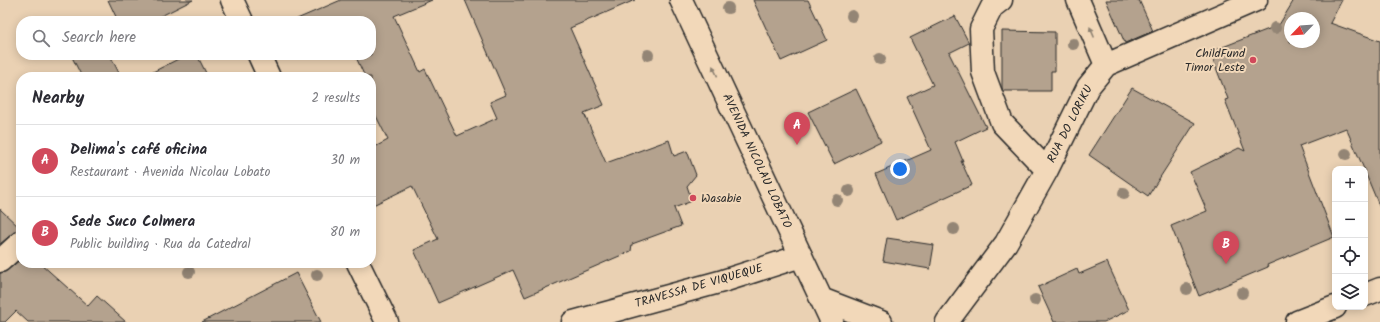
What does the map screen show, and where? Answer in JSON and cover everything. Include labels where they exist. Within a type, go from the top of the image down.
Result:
[{"type":"street","points":[[232,0],[240,16]]},
{"type":"street","name":"AVENIDA NICOLAU LOBATO","points":[[681,0],[832,322]]},
{"type":"street","points":[[1001,0],[992,7],[981,29],[983,72],[1002,124],[1047,170]]},
{"type":"street","points":[[1078,0],[1106,65]]},
{"type":"street","name":"RUA DO LORIKU","points":[[947,322],[1006,243],[1047,170],[1088,87],[1106,65],[1256,0]]},
{"type":"street","points":[[261,60],[267,72]]},
{"type":"street","points":[[0,261],[16,247]]},
{"type":"street","name":"TRAVESSA DE VIQUEQUE","points":[[573,322],[723,281],[801,256]]},
{"type":"street","points":[[360,268],[387,322]]},
{"type":"street","points":[[1368,294],[1380,289]]},
{"type":"street","points":[[821,299],[881,322]]},
{"type":"street","points":[[1297,322],[1332,308]]},
{"type":"building","points":[[108,0],[193,0],[161,16],[116,16]]},
{"type":"building","points":[[341,0],[432,0],[394,16],[420,72],[425,69],[457,136],[497,118],[490,102],[506,95],[465,0],[635,0],[570,28],[604,105],[584,113],[606,163],[669,140],[674,156],[687,151],[696,175],[687,186],[692,201],[674,208],[681,226],[632,244],[631,251],[525,297],[513,270],[438,303],[414,250],[438,239],[412,186],[376,204],[376,146],[388,140],[376,116],[376,72],[363,72],[357,60],[376,60],[376,16],[304,16]]},
{"type":"building","points":[[753,0],[808,0],[827,40],[781,61]]},
{"type":"building","points":[[1106,0],[1139,0],[1153,31],[1125,43]]},
{"type":"building","points":[[1294,0],[1342,0],[1330,23],[1380,41],[1380,208],[1368,179],[1368,166],[1363,166],[1346,128],[1299,146],[1332,232],[1332,238],[1199,296],[1171,226],[1207,211],[1190,172],[1239,148],[1245,151],[1225,100],[1228,99],[1210,52],[1279,25],[1284,17],[1284,48],[1320,48],[1320,12],[1287,12]]},
{"type":"building","points":[[955,16],[969,43],[949,53],[986,127],[955,142],[963,161],[961,161],[972,185],[896,220],[876,174],[931,150],[907,97],[933,85],[910,38]]},
{"type":"building","points":[[1002,31],[1055,32],[1055,71],[1051,71],[1051,91],[1003,91]]},
{"type":"building","points":[[74,60],[112,60],[118,72],[80,72]]},
{"type":"building","points":[[176,60],[200,60],[206,72],[153,72]]},
{"type":"building","points":[[1132,88],[1195,123],[1148,196],[1089,155]]},
{"type":"building","points":[[856,89],[881,141],[834,164],[808,112]]},
{"type":"building","points":[[0,209],[16,224],[16,232],[0,244]]},
{"type":"building","points":[[887,238],[934,245],[930,269],[883,261]]},
{"type":"building","points":[[1107,262],[1129,310],[1104,322],[1054,322],[1038,287],[1077,269],[1079,274]]},
{"type":"building","points":[[16,263],[16,268],[46,268],[88,306],[97,296],[126,322],[28,322],[16,311],[5,322],[0,322],[0,273],[8,270]]},
{"type":"building","points":[[296,273],[321,322],[202,322]]},
{"type":"place","name":"ChildFund Timor Leste","points":[[1253,60]]},
{"type":"place","name":"Delima's café oficina","points":[[797,145]]},
{"type":"place","name":"Wasabie","points":[[693,198]]},
{"type":"place","name":"Sede Suco Colmera","points":[[1226,264]]}]
